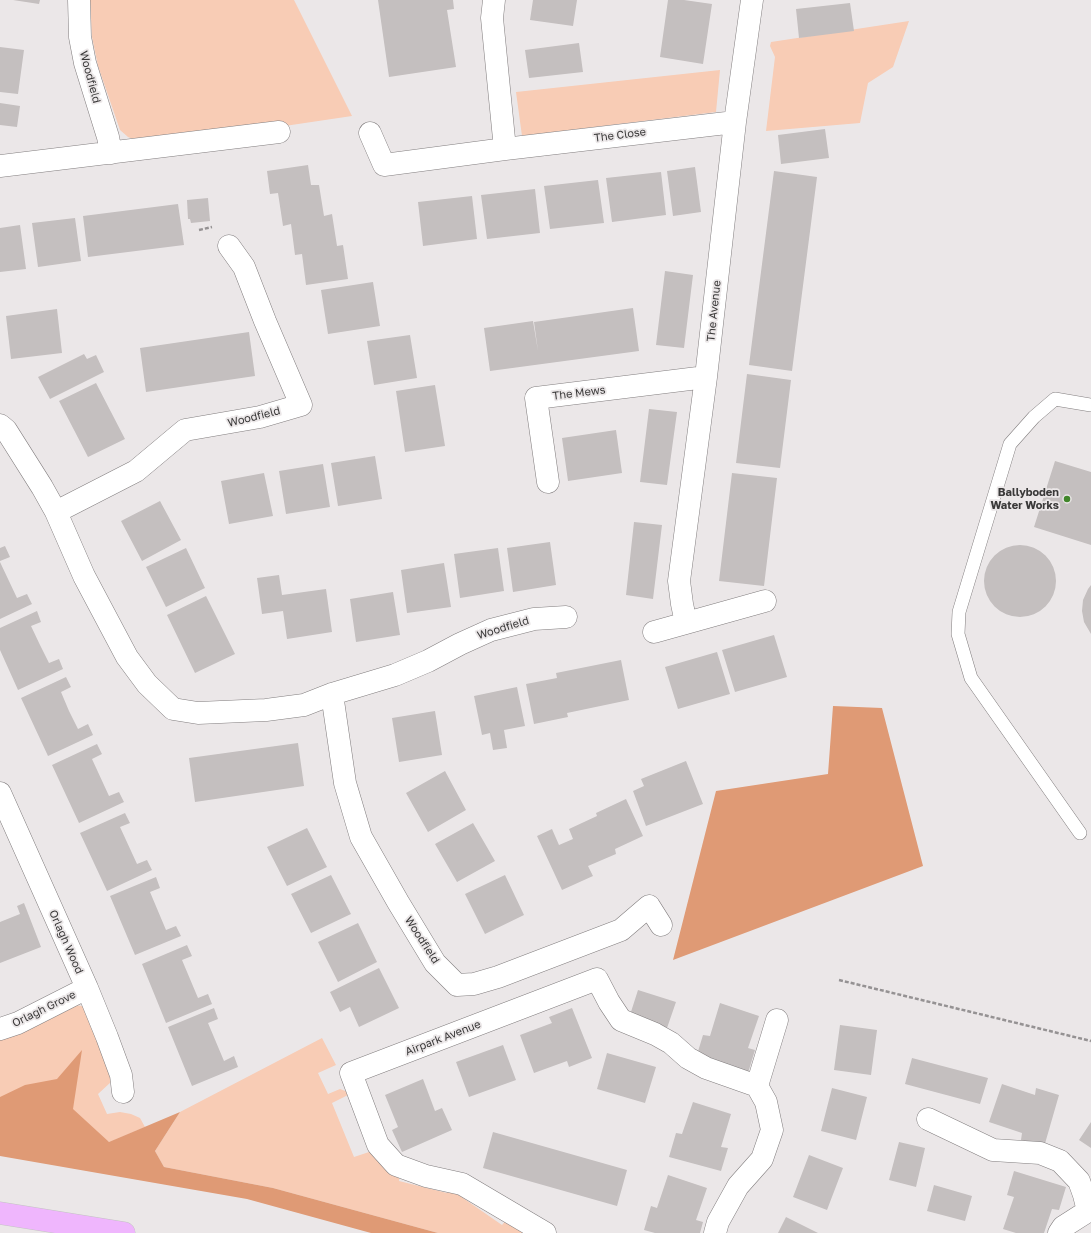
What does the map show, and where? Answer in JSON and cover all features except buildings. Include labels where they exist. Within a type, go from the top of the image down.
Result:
[{"type":"highway","points":[[0,1213],[124,1233]]},
{"type":"street","name":"Woodfield","points":[[79,0],[80,37],[85,63],[108,137],[111,153]]},
{"type":"street","points":[[494,0],[492,18],[505,149]]},
{"type":"street","name":"The Avenue","points":[[686,622],[679,582],[706,377],[735,122],[752,0]]},
{"type":"street","name":"The Close","points":[[370,133],[384,165],[735,122]]},
{"type":"street","points":[[0,166],[279,132]]},
{"type":"street","name":"Woodfield","points":[[56,512],[136,471],[186,430],[260,417],[301,405],[244,268],[229,246]]},
{"type":"street","name":"The Mews","points":[[548,482],[536,398],[706,377]]},
{"type":"street","name":"Woodfield","points":[[0,425],[10,437],[56,512],[84,576],[127,657],[147,684],[173,709],[198,712],[266,710],[304,705],[332,694],[395,675],[428,661],[491,630],[534,619],[566,617]]},
{"type":"street","points":[[654,632],[765,601]]},
{"type":"street","name":"Woodfield","points":[[332,694],[345,783],[361,836],[398,902],[435,963],[457,985],[474,984],[498,977],[621,930],[649,906],[661,925]]},
{"type":"street","name":"Orlagh Wood","points":[[0,793],[74,962],[87,988],[121,1075],[123,1092]]},
{"type":"street","name":"Airpark Avenue","points":[[545,1233],[462,1184],[426,1176],[396,1165],[378,1145],[351,1073],[597,979],[609,1002],[621,1020],[671,1043],[688,1058],[706,1068],[757,1086]]},
{"type":"street","name":"Orlagh Grove","points":[[0,1029],[18,1023],[87,988]]},
{"type":"street","points":[[715,1233],[718,1222],[738,1186],[762,1159],[772,1130],[766,1102],[757,1086],[777,1020]]},
{"type":"street","points":[[928,1119],[993,1150],[1040,1153],[1060,1161],[1079,1181],[1090,1211],[1063,1227],[1059,1233]]},
{"type":"lane","points":[[1080,834],[970,678],[958,634],[959,612],[1010,444],[1034,417],[1055,399],[1091,405]]},
{"type":"path","points":[[839,980],[1091,1041]]},
{"type":"shaded area","points":[[90,0],[294,0],[352,116],[150,146],[128,137],[120,130],[98,66],[92,37]]},
{"type":"shaded area","points":[[909,21],[893,67],[868,83],[860,123],[766,131],[775,57],[770,46],[771,42]]},
{"type":"shaded area","points":[[720,70],[716,112],[522,136],[516,92]]},
{"type":"shaded area","points":[[833,706],[882,708],[923,866],[673,960],[716,791],[828,774]]},
{"type":"shaded area","points":[[74,1005],[89,1009],[115,1060],[111,1082],[98,1094],[107,1114],[120,1112],[131,1114],[140,1118],[145,1127],[110,1142],[0,1125],[0,1036]]},
{"type":"shaded area","points":[[322,1038],[336,1065],[318,1073],[328,1094],[340,1089],[350,1094],[332,1103],[354,1157],[372,1151],[400,1172],[399,1181],[447,1193],[449,1185],[467,1191],[463,1198],[502,1225],[507,1219],[525,1233],[438,1233],[273,1188],[164,1167],[155,1151],[180,1112]]},
{"type":"shaded area","points":[[82,1050],[73,1109],[109,1142],[180,1112],[155,1151],[164,1167],[273,1188],[438,1233],[371,1233],[247,1199],[0,1156],[0,1097],[25,1085],[57,1079]]},
{"type":"place","name":"Ballyboden Water Works","points":[[1067,499]]}]
